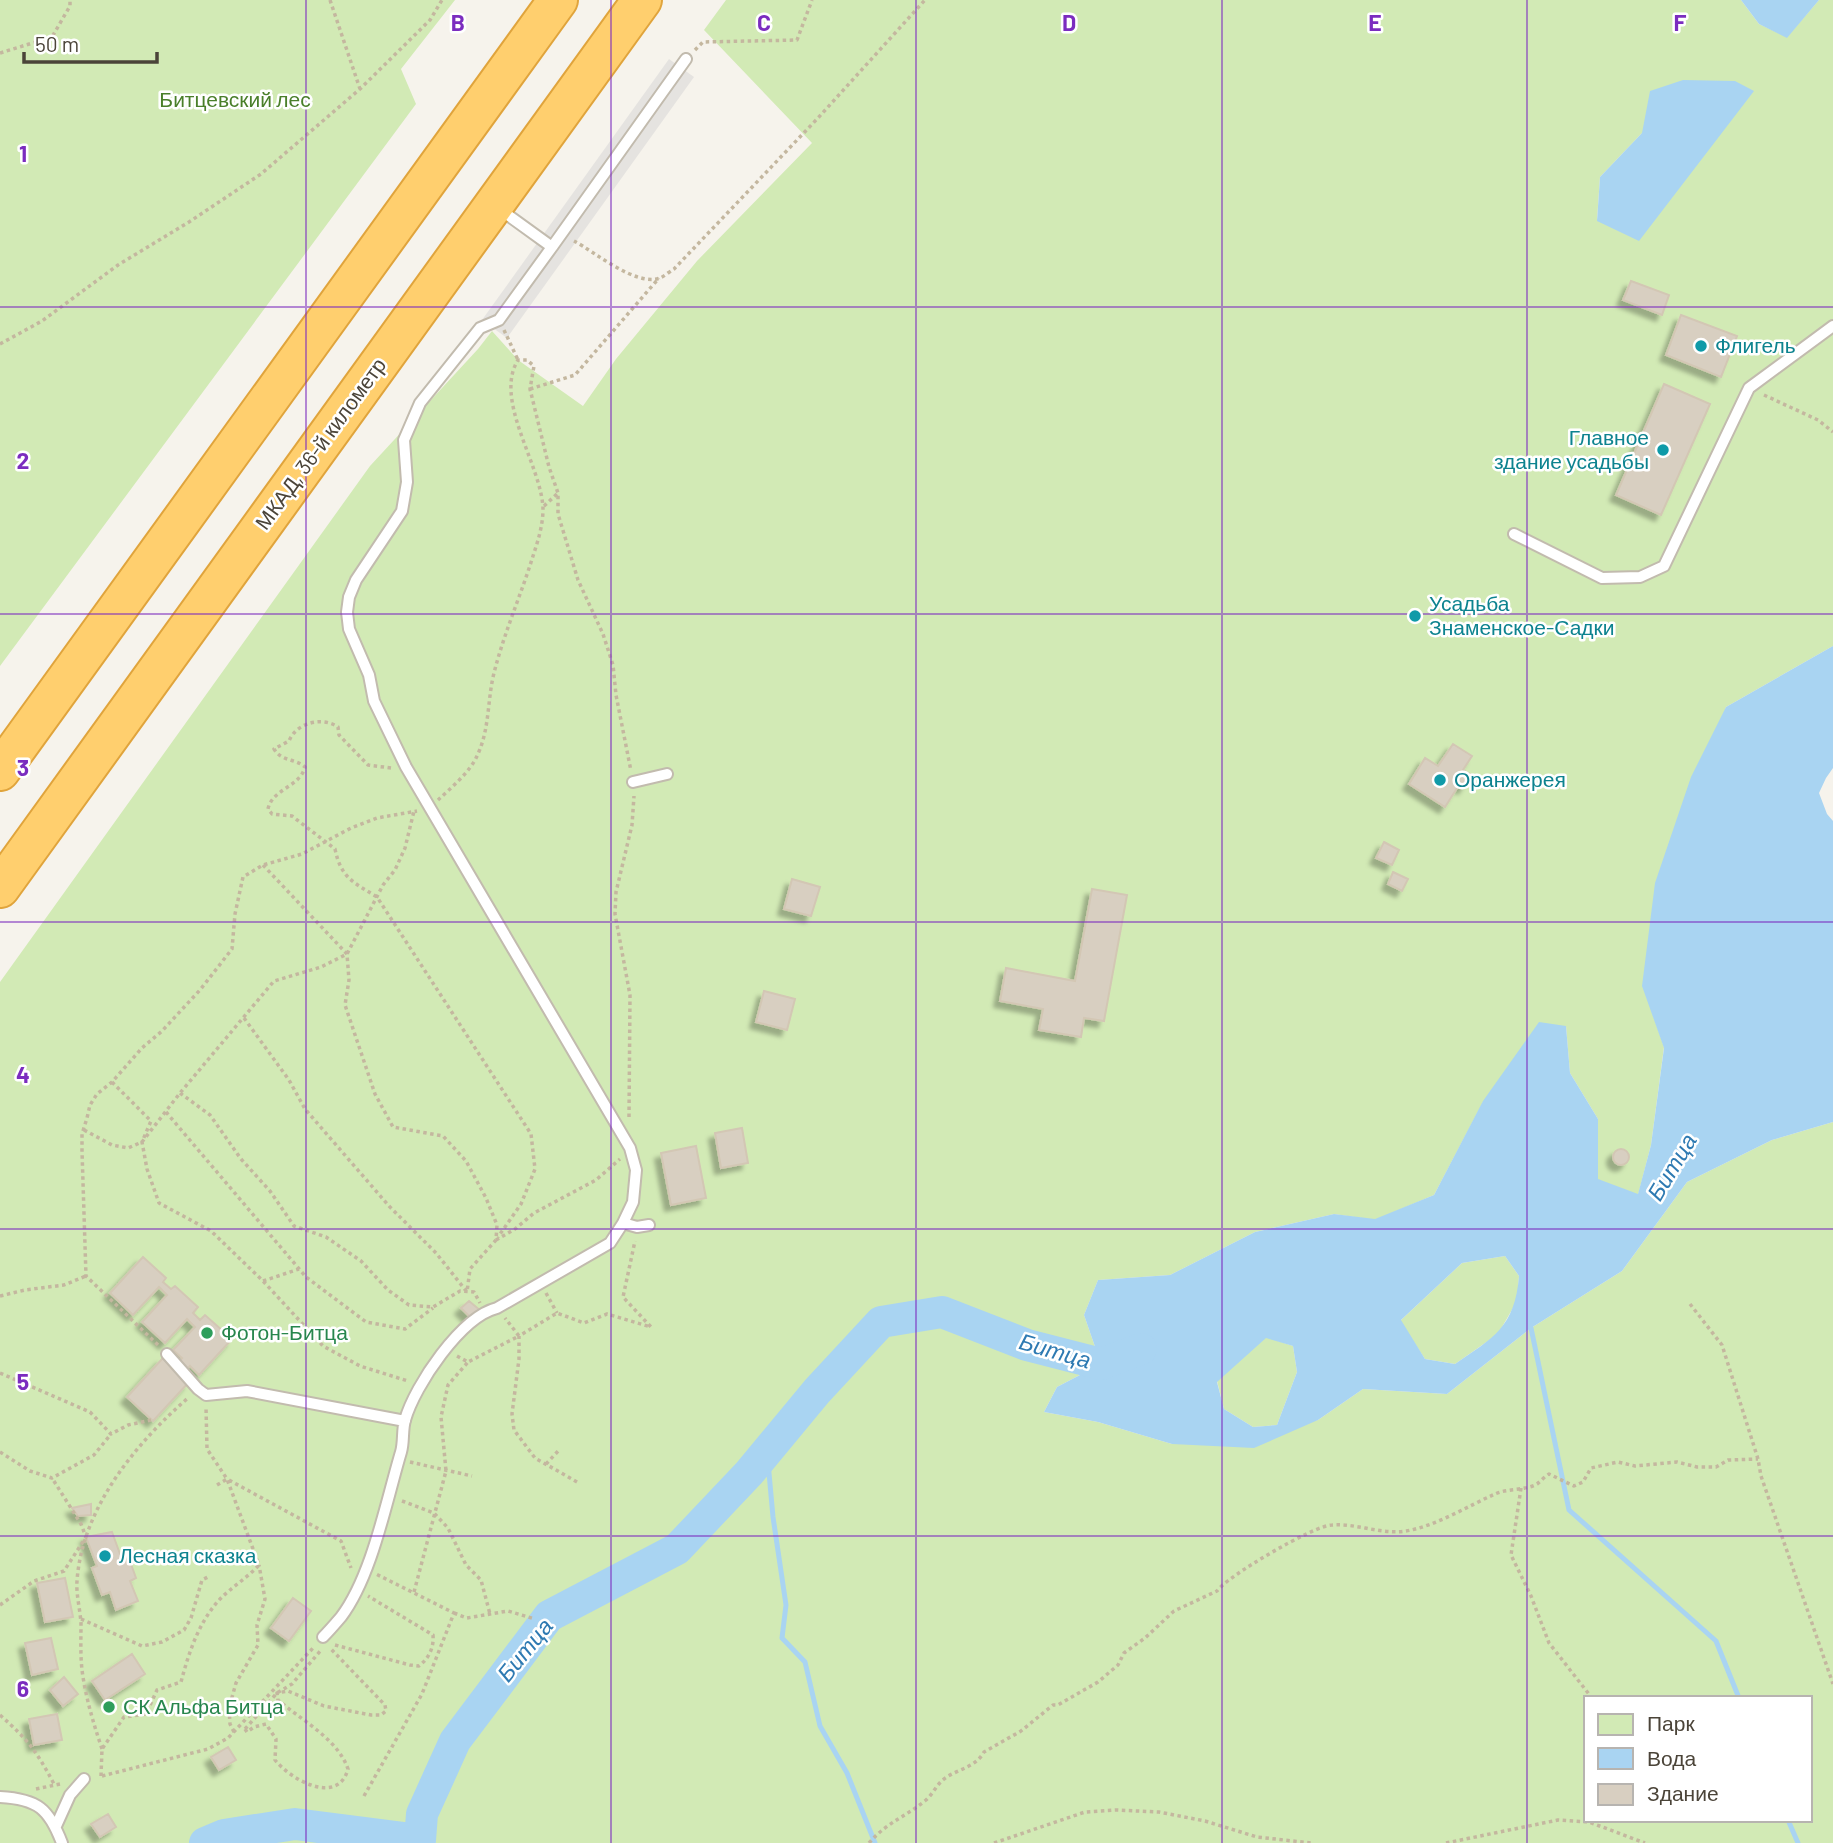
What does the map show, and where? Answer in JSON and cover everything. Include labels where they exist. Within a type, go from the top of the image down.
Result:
[{"type":"highway","points":[[0,771],[558,0]]},
{"type":"highway","name":"МКАД, 36-й километр","points":[[0,888],[642,0]]},
{"type":"lane","points":[[325,1640],[359,1591],[402,1450],[405,1421],[421,1386],[446,1349],[475,1317],[484,1311],[497,1308],[610,1243],[633,1202],[636,1170],[630,1148],[406,767],[374,701],[369,675],[349,629],[349,597],[356,580],[402,511],[407,482],[404,440],[414,414],[480,328],[499,320],[686,59]]},
{"type":"lane","points":[[493,205],[552,247]]},
{"type":"lane","points":[[1514,534],[1602,578],[1640,577],[1664,566],[1749,388],[1833,326]]},
{"type":"lane","points":[[633,782],[667,774]]},
{"type":"lane","points":[[623,1223],[636,1227],[649,1225]]},
{"type":"lane","points":[[167,1354],[202,1392],[247,1391],[405,1421]]},
{"type":"lane","points":[[56,1826],[70,1795],[84,1779]]},
{"type":"lane","points":[[0,1797],[20,1798],[40,1808],[53,1819],[62,1843]]},
{"type":"path","points":[[0,53],[52,37],[70,6],[70,0]]},
{"type":"path","points":[[330,0],[359,89]]},
{"type":"path","points":[[0,344],[42,321],[118,265],[261,174],[359,89],[430,20],[442,0]]},
{"type":"path","points":[[686,59],[703,42],[797,40],[812,0]]},
{"type":"path","points":[[530,389],[575,375],[659,278],[674,269],[925,0]]},
{"type":"path","points":[[552,247],[574,241],[614,266],[641,278],[659,278]]},
{"type":"path","points":[[499,320],[519,360]]},
{"type":"path","points":[[496,1240],[534,1213],[596,1180],[630,1148],[630,995],[615,914],[616,892],[632,825],[633,782],[613,665],[603,634],[578,580],[558,514],[558,494],[530,389],[534,366],[527,360],[519,360]]},
{"type":"path","points":[[515,365],[519,360]]},
{"type":"path","points":[[1749,388],[1818,420],[1833,432]]},
{"type":"path","points":[[543,507],[558,494]]},
{"type":"path","points":[[406,767],[381,768],[368,765],[339,735],[338,727],[321,721],[300,728],[291,735],[289,741],[274,749],[285,760],[302,763],[305,767],[290,787],[275,795],[268,809],[272,814],[292,816],[335,849],[339,866],[353,882],[377,897],[531,1134],[535,1169],[521,1204],[496,1240],[470,1269],[467,1292]]},
{"type":"path","points":[[414,811],[405,848],[395,870],[377,897],[347,954],[349,980],[345,1005],[375,1094],[393,1127],[443,1136],[466,1161],[497,1225],[496,1240]]},
{"type":"path","points":[[262,865],[347,954]]},
{"type":"path","points":[[83,1130],[112,1145],[128,1148],[142,1142],[274,981],[321,967],[347,954]]},
{"type":"path","points":[[243,1017],[289,1080],[305,1109],[389,1206],[436,1253],[467,1292]]},
{"type":"path","points":[[167,1354],[86,1276],[81,1188],[83,1130],[90,1105],[97,1094],[112,1082],[151,1121],[142,1142],[147,1169],[159,1203],[211,1231],[323,1346],[360,1366],[421,1386]]},
{"type":"path","points":[[180,1093],[210,1115],[294,1226],[326,1237],[352,1255],[388,1290],[409,1305],[433,1307],[460,1291],[474,1292],[484,1311]]},
{"type":"path","points":[[166,1112],[299,1269],[366,1322],[405,1329],[440,1303]]},
{"type":"path","points":[[541,1283],[557,1313],[584,1323],[607,1314],[651,1327],[623,1297],[635,1248],[636,1227]]},
{"type":"path","points":[[262,1281],[299,1269]]},
{"type":"path","points":[[0,1296],[64,1285],[86,1276]]},
{"type":"path","points":[[1690,1304],[1723,1345],[1761,1476],[1833,1684]]},
{"type":"path","points":[[497,1308],[519,1336],[512,1414],[514,1430],[535,1458],[577,1482]]},
{"type":"path","points":[[414,1593],[446,1471],[441,1417],[448,1385],[468,1362],[557,1313]]},
{"type":"path","points":[[446,1349],[468,1362]]},
{"type":"path","points":[[0,1373],[90,1412],[111,1434]]},
{"type":"path","points":[[202,1392],[207,1449],[228,1479],[259,1565],[265,1599],[257,1625],[258,1645],[236,1683],[229,1708],[230,1724],[234,1732]]},
{"type":"path","points":[[101,1776],[102,1749],[90,1714],[82,1674],[77,1581],[86,1537],[116,1476],[164,1419],[202,1392]]},
{"type":"path","points":[[52,1478],[94,1455],[111,1434],[128,1425],[151,1420]]},
{"type":"path","points":[[546,1464],[560,1449]]},
{"type":"path","points":[[0,1452],[30,1471],[52,1478],[81,1524],[86,1537]]},
{"type":"path","points":[[398,1459],[472,1476]]},
{"type":"path","points":[[869,1843],[894,1819],[927,1799],[944,1779],[967,1768],[984,1752],[1021,1731],[1053,1705],[1058,1705],[1098,1682],[1118,1665],[1124,1653],[1174,1611],[1217,1591],[1237,1573],[1282,1546],[1329,1524],[1388,1532],[1407,1531],[1494,1494],[1537,1483],[1549,1474],[1574,1486],[1583,1482],[1591,1468],[1618,1462],[1635,1466],[1677,1462],[1697,1467],[1716,1467],[1728,1460],[1758,1459]]},
{"type":"path","points":[[217,1485],[228,1479]]},
{"type":"path","points":[[228,1479],[341,1541],[359,1591],[433,1635],[434,1644],[427,1660],[419,1666],[325,1640]]},
{"type":"path","points":[[1521,1488],[1511,1555],[1531,1595],[1549,1643],[1590,1696]]},
{"type":"path","points":[[388,1495],[434,1513],[447,1528],[467,1564],[481,1580],[491,1614]]},
{"type":"path","points":[[0,1605],[34,1581],[64,1571],[86,1537]]},
{"type":"path","points":[[102,1749],[124,1717],[146,1714],[157,1690],[181,1682],[190,1648],[202,1626],[222,1598],[259,1565]]},
{"type":"path","points":[[365,1569],[467,1618],[508,1611],[535,1619]]},
{"type":"path","points":[[81,1619],[142,1646],[162,1642],[184,1630],[191,1618],[202,1580],[210,1576]]},
{"type":"path","points":[[364,1796],[422,1694],[454,1613]]},
{"type":"path","points":[[27,1790],[101,1776],[208,1749],[228,1738],[325,1640]]},
{"type":"path","points":[[277,1693],[288,1691],[324,1706],[371,1715],[381,1715],[386,1711],[386,1705],[338,1659],[325,1640]]},
{"type":"path","points":[[277,1693],[278,1700],[327,1739],[344,1757],[348,1769],[340,1784],[332,1788],[303,1783],[275,1760],[276,1739],[266,1724],[247,1732],[245,1728],[277,1693],[292,1684],[325,1640]]},
{"type":"path","points":[[0,1715],[31,1744],[55,1785]]},
{"type":"path","points":[[994,1843],[1085,1812],[1116,1810],[1159,1812],[1205,1821],[1257,1837],[1311,1843]]},
{"type":"path","points":[[1446,1843],[1558,1819],[1584,1821]]},
{"type":"path","points":[[1592,1822],[1645,1843]]},
{"type":"green space","name":"Битцевский лес","points":[[0,0],[455,0],[401,69],[416,104],[0,666]]},
{"type":"green space","points":[[726,0],[1741,0],[1759,24],[1787,37],[1819,0],[1833,0],[1833,646],[1726,707],[1643,986],[1664,1047],[1651,1145],[1638,1195],[1598,1180],[1598,1119],[1570,1073],[1566,1026],[1483,1102],[1434,1195],[1375,1220],[1334,1214],[1255,1232],[1170,1275],[1098,1280],[1084,1315],[1101,1364],[1057,1387],[1044,1412],[1098,1422],[1172,1444],[1318,1420],[1363,1389],[1447,1394],[1531,1328],[1622,1271],[1687,1182],[1772,1140],[1833,1122],[1833,1843],[0,1843],[0,982],[370,466],[492,331],[518,360],[583,406],[616,359],[697,261],[812,143],[704,30]],"holes":[[[1642,133],[1597,220],[1600,177]]]},
{"type":"green space","points":[[1505,1256],[1519,1276],[1517,1301],[1498,1334],[1455,1364],[1425,1359],[1400,1321],[1462,1263]]},
{"type":"green space","points":[[1266,1337],[1293,1346],[1297,1372],[1277,1425],[1253,1427],[1224,1409],[1217,1381]]},
{"type":"shaded area","points":[[669,59],[694,77],[507,338],[482,320]]},
{"type":"water","points":[[1741,0],[1819,0],[1787,38],[1759,24]]},
{"type":"water","points":[[1683,80],[1735,81],[1754,91],[1639,241],[1597,221],[1600,177],[1642,133],[1650,91]]},
{"type":"water","points":[[1833,646],[1833,768],[1819,793],[1827,814],[1833,821],[1833,1122],[1772,1140],[1687,1182],[1622,1271],[1531,1328],[1447,1394],[1363,1389],[1318,1420],[1254,1448],[1172,1444],[1098,1422],[1044,1412],[1057,1387],[1101,1364],[1084,1315],[1098,1280],[1170,1275],[1255,1232],[1334,1214],[1375,1219],[1434,1195],[1483,1101],[1539,1022],[1566,1026],[1570,1073],[1598,1119],[1598,1179],[1638,1194],[1651,1145],[1664,1048],[1642,986],[1655,883],[1691,777],[1726,707]],"holes":[[[1505,1256],[1519,1276],[1513,1308],[1500,1329],[1455,1364],[1425,1359],[1401,1320],[1462,1263]],[[1266,1338],[1293,1346],[1297,1372],[1277,1425],[1253,1427],[1224,1409],[1217,1382]]]},
{"type":"building","points":[[1631,281],[1669,295],[1662,315],[1623,300]]},
{"type":"building","name":"Флигель","points":[[1681,315],[1737,336],[1721,377],[1666,355]]},
{"type":"building","name":"Главное здание усадьбы","points":[[1664,384],[1710,404],[1661,515],[1616,495]]},
{"type":"building","name":"Оранжерея","points":[[1453,744],[1472,756],[1463,770],[1472,775],[1464,788],[1459,785],[1445,807],[1409,784],[1425,758],[1438,766]]},
{"type":"building","points":[[1384,842],[1399,850],[1392,865],[1376,858]]},
{"type":"building","points":[[1393,872],[1408,879],[1402,891],[1388,884]]},
{"type":"building","points":[[792,879],[820,887],[811,916],[784,909]]},
{"type":"building","points":[[1092,889],[1127,895],[1104,1021],[1084,1018],[1081,1037],[1039,1030],[1043,1009],[1000,1001],[1006,968],[1075,981]]},
{"type":"building","points":[[764,991],[795,999],[787,1030],[756,1022]]},
{"type":"building","points":[[742,1128],[748,1163],[721,1168],[715,1133]]},
{"type":"building","points":[[696,1146],[706,1198],[671,1205],[661,1153]]},
{"type":"building","points":[[1621,1149],[1627,1151],[1627,1163],[1621,1165],[1615,1163],[1613,1157],[1615,1151]]},
{"type":"building","name":"Фотон-Битца","points":[[143,1257],[166,1278],[163,1282],[171,1289],[175,1286],[198,1307],[193,1313],[200,1320],[205,1315],[232,1339],[199,1375],[190,1366],[181,1375],[189,1382],[153,1421],[127,1397],[163,1358],[173,1368],[182,1358],[173,1350],[195,1327],[187,1319],[165,1343],[142,1322],[167,1295],[159,1287],[133,1315],[110,1293]]},
{"type":"building","points":[[469,1301],[481,1311],[470,1317],[461,1308]]},
{"type":"building","points":[[91,1504],[91,1515],[78,1516],[72,1508]]},
{"type":"building","points":[[112,1532],[120,1554],[127,1553],[136,1578],[130,1581],[138,1601],[116,1610],[110,1592],[102,1595],[92,1568],[97,1566],[86,1537]]},
{"type":"building","points":[[65,1578],[73,1617],[45,1622],[37,1583]]},
{"type":"building","points":[[293,1598],[311,1611],[289,1641],[271,1628]]},
{"type":"building","points":[[51,1638],[58,1669],[32,1675],[25,1643]]},
{"type":"building","points":[[132,1654],[145,1674],[105,1700],[92,1681]]},
{"type":"building","points":[[64,1677],[78,1694],[63,1706],[50,1690]]},
{"type":"building","points":[[57,1714],[62,1740],[34,1745],[29,1719]]},
{"type":"building","points":[[228,1747],[236,1760],[219,1770],[211,1757]]},
{"type":"building","points":[[108,1814],[116,1827],[100,1837],[91,1824]]},
{"type":"waterway","name":"Битца","points":[[205,1843],[224,1835],[295,1824],[420,1840],[422,1814],[455,1741],[549,1616],[677,1549],[749,1473],[817,1391],[881,1322],[942,1312],[1027,1345],[1101,1364],[1141,1349]]},
{"type":"waterway","points":[[1531,1328],[1569,1510],[1716,1641],[1738,1696]]},
{"type":"waterway","points":[[767,1451],[773,1517],[786,1605],[782,1638],[805,1662],[820,1726],[847,1773],[875,1843]]},
{"type":"waterway","points":[[1789,1822],[1798,1843]]},
{"type":"place","name":"Флигель","points":[[1701,346]]},
{"type":"place","name":"Главное здание усадьбы","points":[[1663,450]]},
{"type":"place","name":"Усадьба Знаменское-Садки","points":[[1415,616]]},
{"type":"place","name":"Оранжерея","points":[[1440,780]]},
{"type":"place","name":"Фотон-Битца","points":[[207,1333]]},
{"type":"place","name":"Лесная сказка","points":[[105,1556]]},
{"type":"place","name":"СК Альфа Битца","points":[[109,1707]]}]
